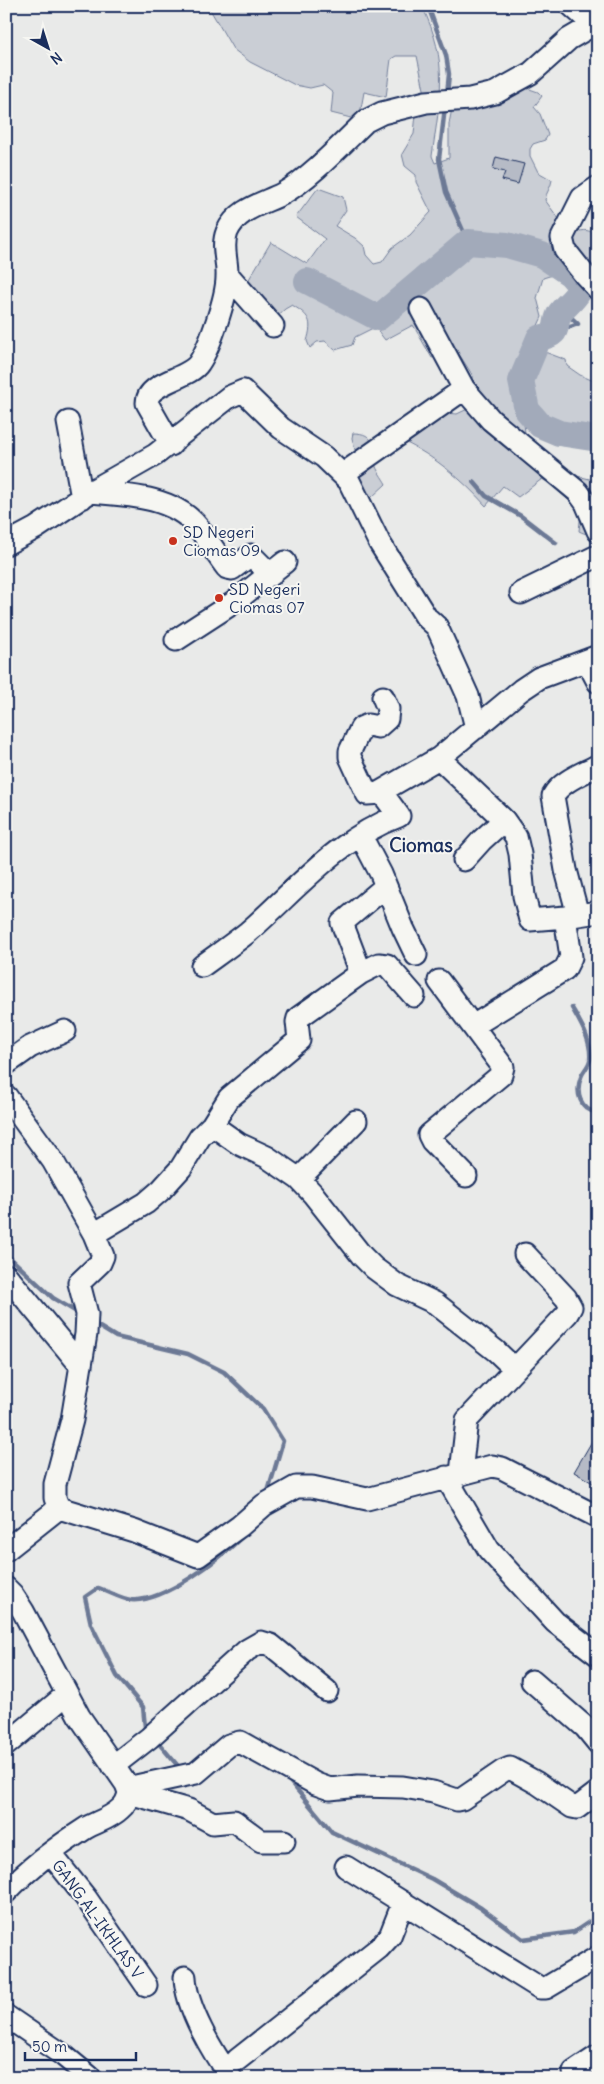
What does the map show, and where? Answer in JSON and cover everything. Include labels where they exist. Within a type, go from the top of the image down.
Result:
[{"type":"street","points":[[170,444],[147,403],[148,396],[161,386],[194,370],[200,363],[221,310],[228,275],[224,245],[232,222],[242,213],[283,193],[320,165],[366,121],[373,117],[396,108],[495,94],[518,82],[569,39],[595,27],[572,6]]},
{"type":"street","points":[[595,280],[565,250],[562,238],[582,198],[598,187]]},
{"type":"street","points":[[228,275],[274,326]]},
{"type":"street","points":[[421,309],[464,389],[492,420],[578,492],[586,503],[598,531]]},
{"type":"street","points":[[342,474],[464,389]]},
{"type":"street","points":[[6,544],[36,528],[86,495],[140,464],[170,444],[229,397],[244,391],[281,428],[324,457],[349,481],[379,542],[426,616],[437,627],[468,696],[476,728]]},
{"type":"street","points":[[68,422],[86,495]]},
{"type":"street","points":[[86,495],[136,496],[167,505],[180,511],[198,527],[227,568],[232,569],[251,555],[278,569],[234,603],[176,640]]},
{"type":"street","points":[[521,593],[597,557]]},
{"type":"street","points":[[383,697],[388,709],[387,719],[378,726],[368,725],[361,728],[350,751],[350,757],[368,795],[380,792],[439,758],[521,690],[539,678],[592,658],[598,682]]},
{"type":"street","points":[[439,758],[504,820],[516,837],[520,854],[524,896],[530,920],[580,915]]},
{"type":"street","points":[[473,1026],[565,969],[571,957],[580,915],[566,870],[553,796],[556,790],[598,765]]},
{"type":"street","points":[[202,966],[244,935],[291,890],[338,852],[361,836],[399,816],[380,792]]},
{"type":"street","points":[[464,860],[504,820]]},
{"type":"street","points":[[361,836],[386,886],[416,955]]},
{"type":"street","points":[[361,973],[342,922],[386,886]]},
{"type":"street","points":[[94,1234],[146,1203],[161,1190],[181,1168],[200,1137],[212,1125],[229,1098],[298,1042],[298,1018],[361,973],[378,964],[387,965],[414,996]]},
{"type":"street","points":[[439,981],[502,1064],[504,1071],[429,1135],[432,1141],[466,1176]]},
{"type":"street","points":[[6,1064],[30,1047],[64,1031]]},
{"type":"street","points":[[6,1096],[53,1160],[102,1252],[102,1259],[79,1283],[86,1324],[72,1420],[55,1484],[55,1498],[59,1508]]},
{"type":"street","points":[[299,1179],[321,1159],[356,1121]]},
{"type":"street","points":[[212,1125],[238,1144],[268,1157],[299,1179],[374,1268],[397,1285],[435,1303],[496,1351],[515,1369]]},
{"type":"street","points":[[525,1254],[566,1298],[571,1307],[567,1314],[467,1420],[454,1475],[489,1550],[555,1622],[598,1654]]},
{"type":"street","points":[[6,1275],[80,1366]]},
{"type":"street","points":[[59,1508],[134,1531],[198,1556],[240,1526],[264,1505],[296,1487],[312,1487],[367,1499],[454,1475],[497,1466],[598,1517]]},
{"type":"street","points":[[6,1550],[59,1508]]},
{"type":"street","points":[[6,1588],[22,1611],[67,1694],[126,1784],[129,1793]]},
{"type":"street","points":[[113,1766],[152,1736],[246,1650],[261,1642],[271,1645],[327,1691]]},
{"type":"street","points":[[532,1681],[593,1729]]},
{"type":"street","points":[[6,1745],[67,1694]]},
{"type":"street","points":[[6,1892],[51,1854],[84,1830],[117,1812],[126,1802],[129,1793],[136,1786],[196,1773],[229,1745],[240,1742],[316,1784],[330,1788],[358,1786],[403,1787],[433,1792],[460,1800],[510,1768],[537,1783],[572,1807],[577,1808],[598,1792]]},
{"type":"street","points":[[129,1793],[189,1810],[213,1823],[234,1821],[261,1842],[284,1841]]},
{"type":"street","name":"GANG AL-IKHLAS V","points":[[51,1854],[86,1898],[146,1985]]},
{"type":"street","points":[[346,1868],[540,1988],[546,1988],[598,1957]]},
{"type":"street","points":[[185,1977],[189,1995],[213,2053],[234,2069],[379,1948],[390,1936],[403,1903]]},
{"type":"street","points":[[6,2016],[63,2055],[91,2078]]},
{"type":"street","points":[[574,2072],[598,2056]]},
{"type":"shaded area","points":[[208,6],[422,6],[431,27],[440,63],[440,97],[432,156],[435,163],[449,158],[449,124],[453,103],[524,87],[538,92],[542,96],[534,107],[540,114],[548,135],[545,140],[533,144],[530,149],[530,156],[538,172],[552,180],[545,200],[564,226],[574,233],[584,230],[590,231],[598,238],[598,263],[596,266],[588,264],[543,278],[537,298],[542,317],[532,338],[537,349],[566,360],[567,366],[580,375],[598,383],[598,428],[582,430],[566,428],[537,416],[527,417],[524,423],[526,443],[552,470],[598,481],[598,530],[588,534],[579,531],[581,512],[551,484],[542,479],[518,497],[503,486],[486,506],[448,469],[403,441],[434,412],[457,414],[476,405],[473,376],[457,351],[444,353],[432,358],[413,325],[385,340],[375,327],[355,337],[352,345],[335,350],[325,341],[317,342],[310,348],[307,341],[310,324],[303,312],[292,305],[263,329],[259,327],[268,307],[242,291],[271,242],[307,264],[325,239],[296,217],[318,188],[343,197],[346,210],[335,226],[364,246],[366,255],[374,264],[382,262],[392,248],[410,235],[431,212],[416,182],[416,175],[405,166],[402,154],[414,134],[416,114],[425,94],[417,56],[396,56],[391,59],[386,97],[364,92],[359,120],[331,113],[333,93],[323,85],[310,88],[295,85],[250,62],[233,49]]},
{"type":"shaded area","points":[[353,433],[366,435],[372,442],[376,466],[386,484],[359,509],[356,454],[352,438]]},
{"type":"building","points":[[496,157],[524,164],[518,184],[502,180],[505,172],[493,169]]},
{"type":"building","points":[[598,1431],[598,1486],[574,1472]]},
{"type":"waterway","points":[[428,6],[446,55],[449,74],[447,94]]},
{"type":"waterway","points":[[445,107],[439,159],[446,192],[468,242]]},
{"type":"waterway","points":[[307,281],[378,318],[468,242],[507,245],[542,255],[570,274],[577,282],[579,291],[560,313],[554,331],[539,338],[521,381],[527,410],[540,425],[559,433],[598,439]]},
{"type":"waterway","points":[[557,327],[570,327],[578,324],[563,310]]},
{"type":"waterway","points":[[474,482],[486,496],[521,516],[556,543]]},
{"type":"waterway","points":[[572,1008],[585,1033],[590,1053],[590,1060],[579,1083],[580,1100],[587,1108],[598,1113]]},
{"type":"waterway","points":[[6,1254],[53,1298],[80,1314]]},
{"type":"waterway","points":[[93,1323],[116,1337],[188,1354],[224,1372],[263,1409],[283,1441],[267,1495]]},
{"type":"waterway","points":[[148,1731],[145,1727],[143,1707],[117,1676],[91,1624],[85,1597],[98,1588],[131,1600],[144,1599],[159,1594],[175,1587],[207,1567],[243,1536]]},
{"type":"waterway","points":[[156,1740],[178,1766],[178,1772]]},
{"type":"waterway","points":[[288,1779],[332,1832],[432,1879],[481,1908],[523,1939],[574,1932],[598,1916]]},
{"type":"place","name":"SD Negeri Ciomas 09","points":[[173,541]]},
{"type":"place","name":"SD Negeri Ciomas 07","points":[[219,598]]},
{"type":"district","name":"Ciomas","points":[[421,845]]}]
